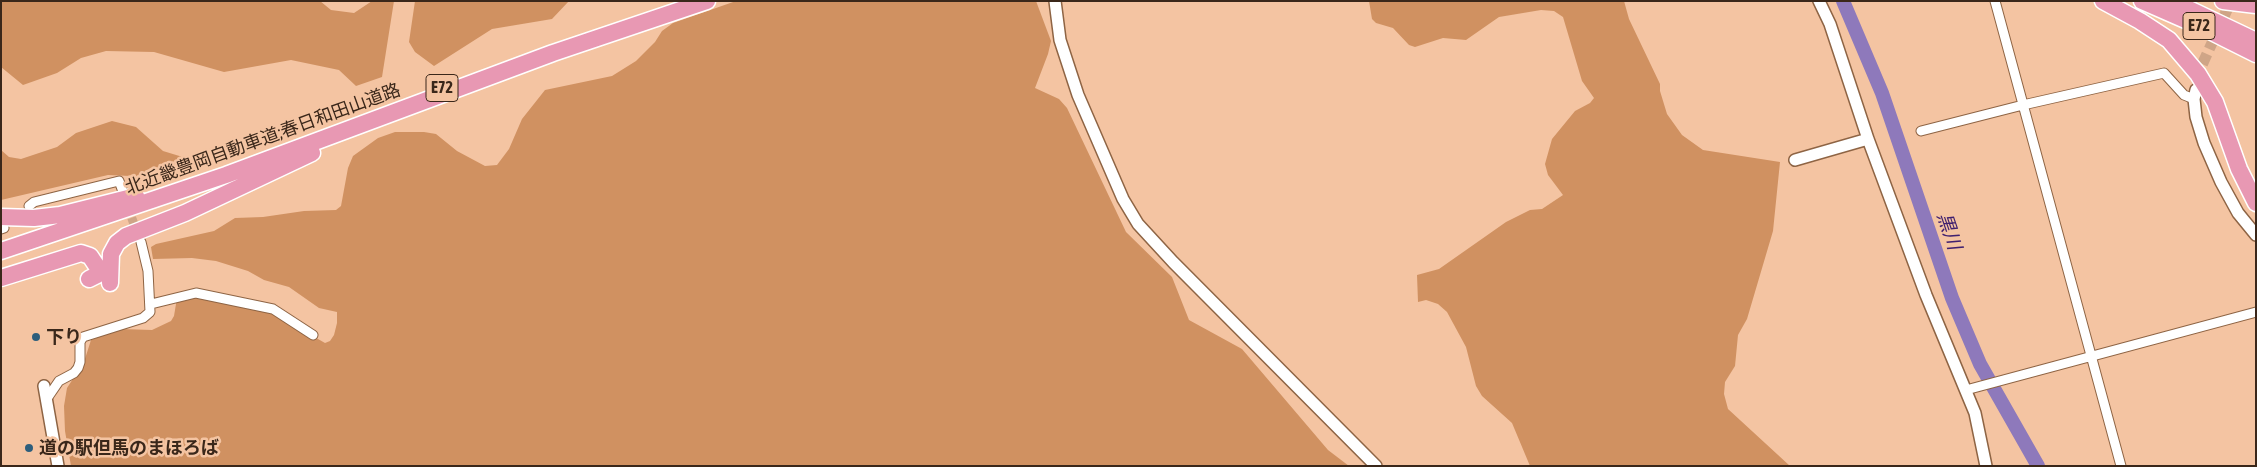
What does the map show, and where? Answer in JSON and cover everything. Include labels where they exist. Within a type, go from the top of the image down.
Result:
[{"type":"highway","name":"北近畿豊岡自動車道;春日和田山道路","points":[[1,246],[205,177],[542,50],[680,1]]},
{"type":"highway","name":"北近畿豊岡自動車道;春日和田山道路","points":[[1,252],[218,178],[553,53],[706,1]]},
{"type":"highway","points":[[2104,1],[2140,20],[2168,40],[2198,74],[2215,102],[2239,168],[2256,203]]},
{"type":"highway","name":"E72","points":[[2142,1],[2206,29],[2256,54]]},
{"type":"highway","name":"E72","points":[[2172,1],[2256,41]]},
{"type":"highway","points":[[2223,1],[2256,4]]},
{"type":"highway","points":[[110,283],[111,254],[117,243],[126,236],[185,213],[423,102]]},
{"type":"highway","points":[[2,224],[72,213],[205,177]]},
{"type":"highway","points":[[1,278],[81,253],[90,256],[98,268],[96,275],[89,279]]},
{"type":"street","points":[[1055,1],[1060,40],[1078,95],[1123,199],[1138,224],[1173,262],[1376,466]]},
{"type":"street","points":[[1819,1],[1830,24],[1868,139],[1926,295],[1969,389],[1986,466]]},
{"type":"street","points":[[1995,1],[2121,466]]},
{"type":"street","points":[[1921,131],[2023,105],[2164,73],[2184,95],[2195,95],[2196,117],[2204,143],[2221,182],[2238,213],[2256,235]]},
{"type":"street","points":[[1795,160],[1868,139]]},
{"type":"street","points":[[29,206],[34,202],[119,181],[122,189]]},
{"type":"street","points":[[46,400],[60,381],[74,374],[78,368],[80,362],[80,342],[83,337],[143,318],[150,312],[148,271],[141,242]]},
{"type":"street","points":[[151,304],[196,293],[273,308],[313,335]]},
{"type":"street","points":[[1969,389],[2256,312]]},
{"type":"street","points":[[44,386],[58,466]]},
{"type":"shaded area","points":[[1,1],[320,1],[331,10],[354,13],[372,1],[394,1],[382,77],[356,86],[339,70],[291,60],[224,72],[154,52],[106,51],[81,58],[57,73],[23,85],[1,67]]},
{"type":"shaded area","points":[[415,1],[569,1],[552,19],[492,29],[434,66],[415,52],[409,42]]},
{"type":"shaded area","points":[[736,1],[1036,1],[1051,41],[1035,88],[1059,99],[1067,108],[1126,232],[1172,277],[1189,320],[1242,349],[1328,450],[1349,466],[71,466],[65,431],[64,406],[67,388],[84,362],[91,340],[121,329],[152,330],[171,321],[174,316],[177,298],[186,292],[255,303],[325,343],[330,341],[334,335],[337,312],[319,308],[289,287],[264,280],[248,271],[216,261],[192,258],[153,259],[151,247],[156,244],[214,231],[235,218],[263,217],[304,211],[336,210],[341,206],[348,168],[353,156],[378,138],[395,132],[436,134],[457,151],[485,166],[497,165],[509,149],[522,119],[545,90],[612,76],[636,61],[655,42],[662,31],[673,23]]},
{"type":"shaded area","points":[[1369,1],[1624,1],[1629,19],[1660,84],[1660,91],[1667,114],[1682,135],[1703,150],[1780,162],[1773,231],[1747,319],[1738,335],[1735,366],[1725,382],[1724,394],[1728,409],[1790,466],[1530,466],[1512,423],[1482,396],[1476,386],[1466,347],[1447,312],[1438,304],[1426,300],[1418,302],[1417,275],[1439,269],[1506,222],[1530,210],[1542,209],[1563,195],[1548,175],[1545,164],[1552,139],[1575,111],[1590,103],[1594,98],[1582,81],[1563,17],[1554,11],[1541,10],[1499,17],[1466,40],[1443,38],[1415,47],[1409,45],[1393,28],[1376,23],[1372,19]]},
{"type":"shaded area","points":[[112,121],[136,127],[163,151],[186,158],[189,170],[153,177],[108,175],[1,200],[1,150],[9,157],[21,159],[57,147],[76,133]]},
{"type":"waterway","name":"黒川","points":[[1843,1],[1882,93],[1952,298],[1980,364],[2038,466]]},
{"type":"tunnel","points":[[2198,80],[2202,65],[2231,1]]},
{"type":"tunnel","points":[[127,205],[138,235]]},
{"type":"place","name":"下り","points":[[36,337]]},
{"type":"place","name":"道の駅但馬のまほろば","points":[[29,448]]}]
